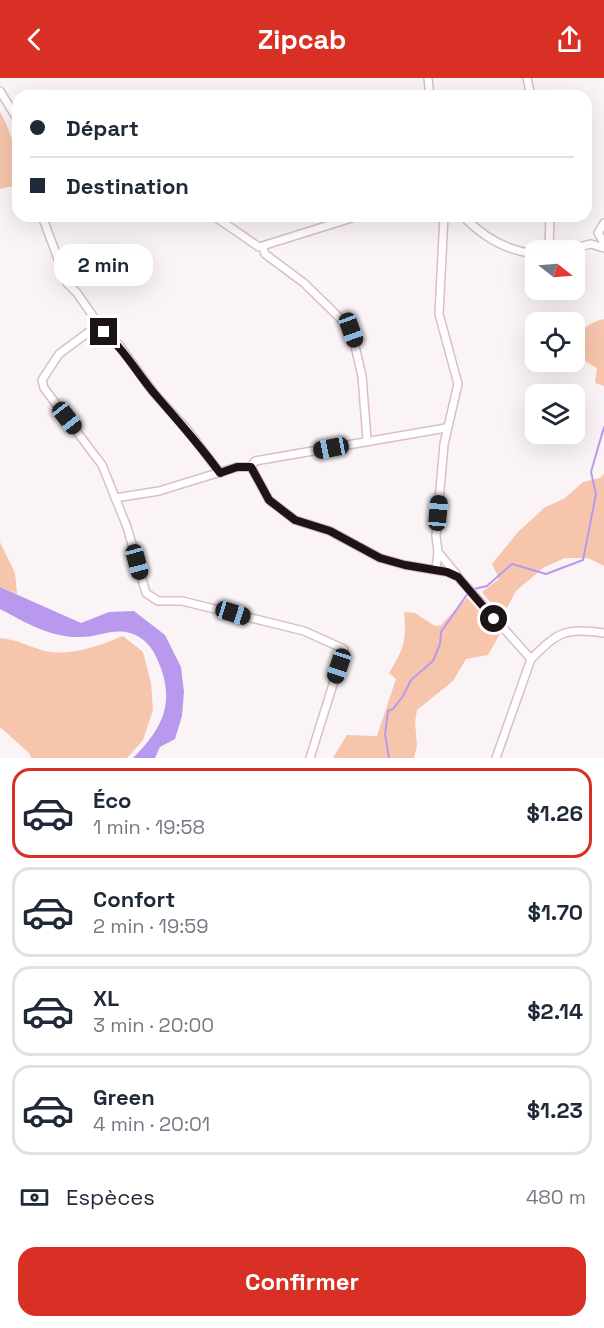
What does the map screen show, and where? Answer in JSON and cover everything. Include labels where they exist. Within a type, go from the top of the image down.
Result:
[{"type":"street","points":[[0,91],[12,110]]},
{"type":"street","points":[[44,222],[67,283],[77,293],[98,325],[119,345],[154,393],[192,435],[220,473]]},
{"type":"street","points":[[222,222],[251,243],[263,247],[340,222]]},
{"type":"street","points":[[436,570],[438,552],[436,536],[446,428],[458,384],[438,314],[444,222]]},
{"type":"street","points":[[470,222],[490,239],[516,252],[525,253]]},
{"type":"street","points":[[549,240],[550,222]]},
{"type":"street","points":[[604,222],[598,232],[604,243]]},
{"type":"street","points":[[585,245],[591,244],[604,248]]},
{"type":"street","points":[[263,247],[265,254],[304,283],[351,330],[362,376],[367,440]]},
{"type":"street","points":[[98,325],[59,354],[42,380],[44,388],[102,465],[127,527],[146,593],[158,601],[182,601],[304,631],[344,649],[310,758]]},
{"type":"street","points":[[251,467],[255,461],[446,428]]},
{"type":"street","points":[[115,498],[159,491],[237,467],[251,467]]},
{"type":"street","points":[[251,467],[269,500],[295,520],[330,531],[380,558],[458,577]]},
{"type":"street","points":[[438,552],[531,659]]},
{"type":"street","points":[[496,758],[531,659],[550,639],[575,629],[604,633]]},
{"type":"shaded area","points":[[0,112],[12,141],[12,186],[0,189]]},
{"type":"shaded area","points":[[604,319],[604,386],[595,383],[597,368],[585,361],[585,328]]},
{"type":"shaded area","points":[[604,474],[604,566],[588,558],[565,558],[543,568],[516,591],[502,617],[482,592],[499,579],[492,564],[518,532],[544,508],[565,498],[583,482],[600,478]]},
{"type":"shaded area","points":[[0,542],[15,573],[17,594],[0,587]]},
{"type":"shaded area","points":[[0,587],[81,623],[109,612],[134,611],[165,635],[181,667],[184,692],[182,716],[175,739],[160,747],[155,758],[133,758],[159,725],[166,702],[166,689],[158,661],[144,640],[124,632],[70,637],[39,629],[0,609]]},
{"type":"shaded area","points":[[467,598],[500,634],[488,655],[466,659],[453,681],[417,710],[415,722],[417,745],[414,758],[333,758],[347,735],[377,736],[396,679],[389,673],[403,644],[404,612],[415,613],[435,626],[441,625]]},
{"type":"shaded area","points":[[123,636],[143,652],[151,683],[153,710],[143,740],[127,758],[31,758],[30,754],[0,727],[0,638],[17,641],[45,651],[65,652],[95,646]]},
{"type":"waterway","points":[[474,589],[487,586],[512,564],[546,574],[583,560],[596,494],[591,472],[604,427]]},
{"type":"waterway","points":[[389,758],[385,734],[388,711],[393,709],[403,696],[411,680],[433,661],[440,644],[441,632],[468,593]]},
{"type":"route","points":[[104,332],[119,345],[154,393],[186,428],[220,473],[237,467],[251,467],[269,500],[295,520],[311,523],[330,531],[380,558],[447,572],[458,577],[494,619]]}]
